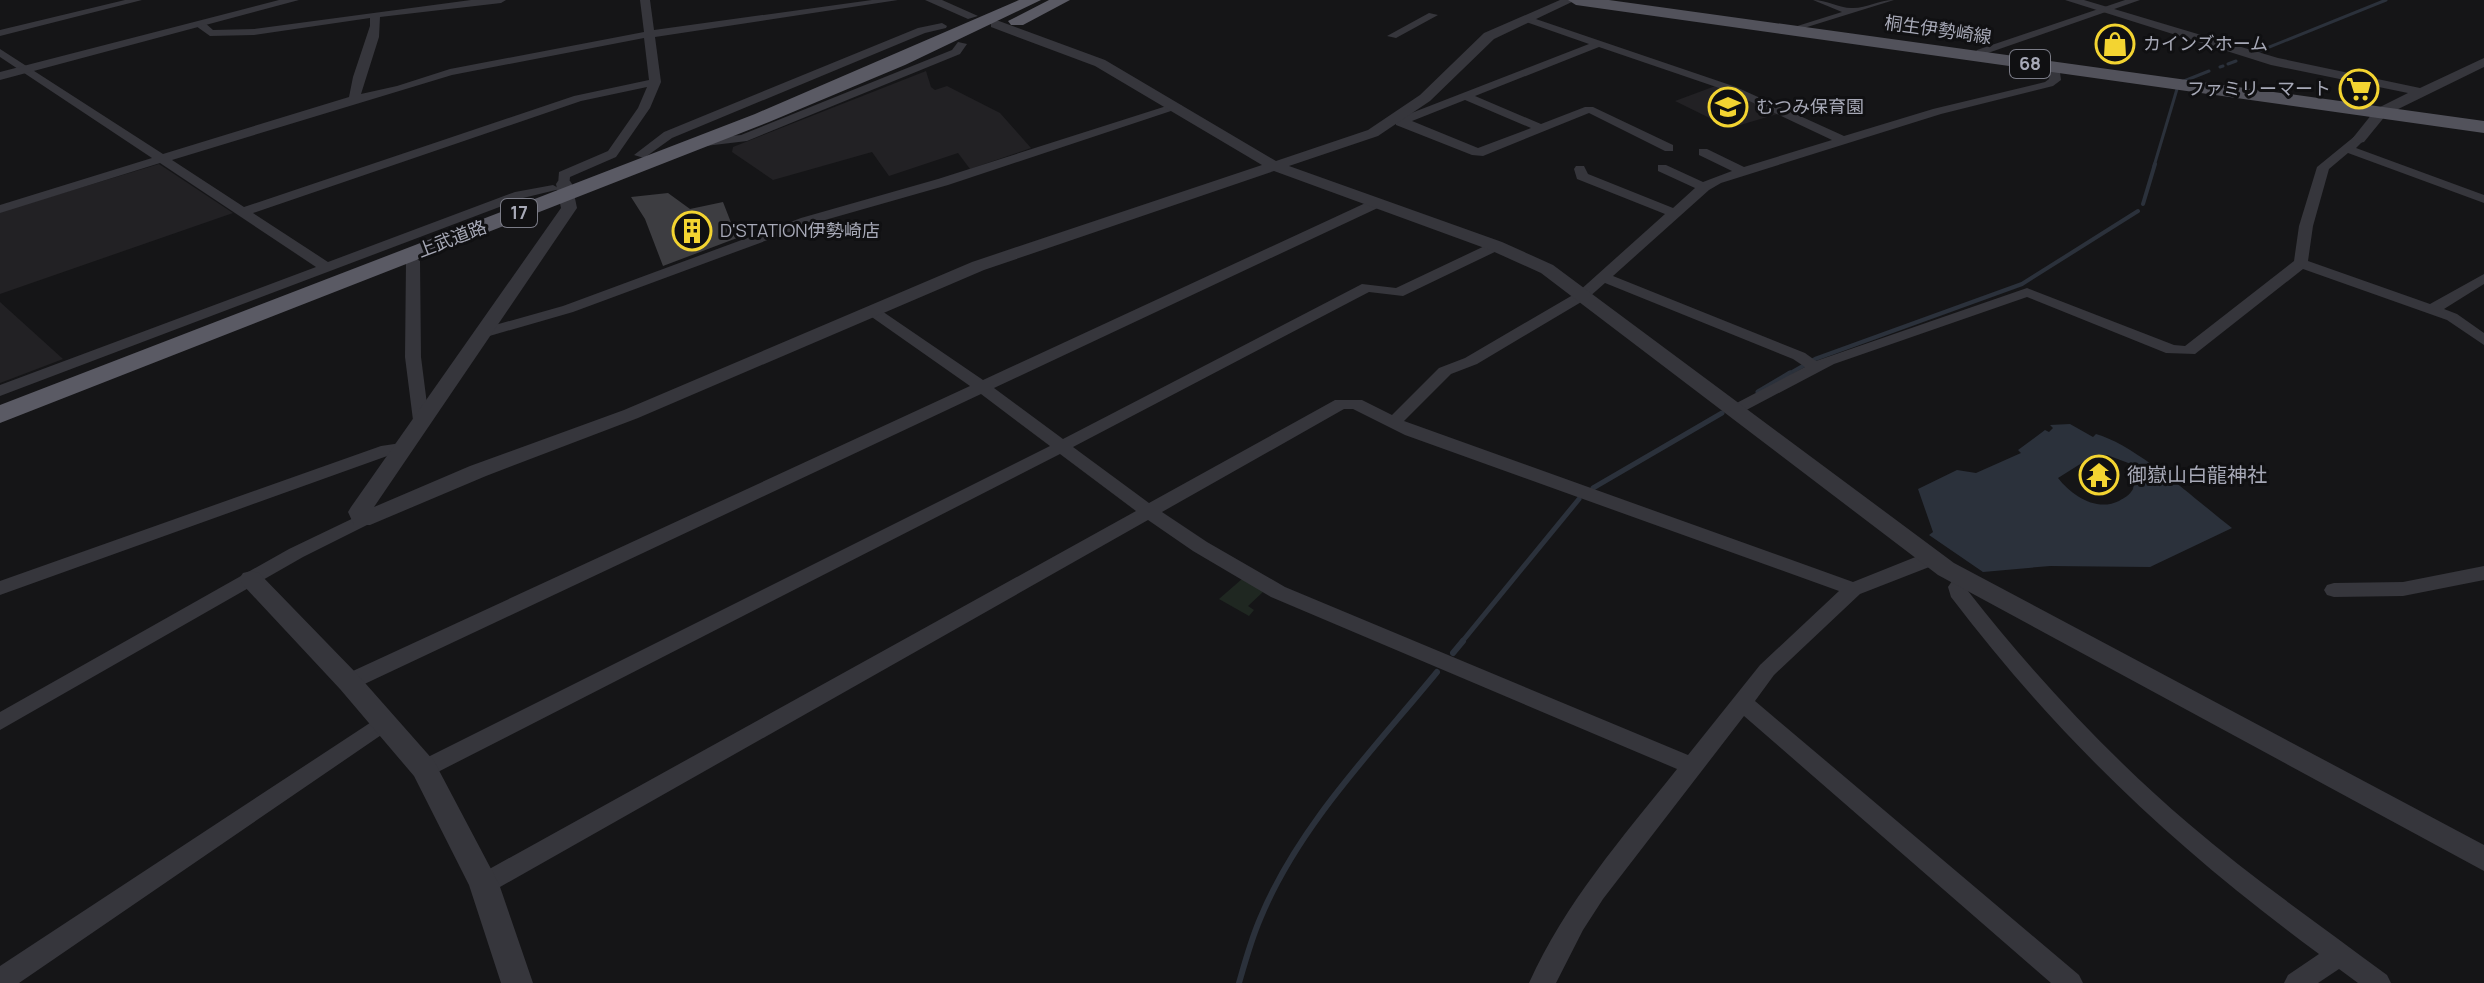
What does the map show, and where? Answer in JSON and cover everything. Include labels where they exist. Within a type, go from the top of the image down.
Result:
[{"type":"highway","points":[[716,127],[970,15],[996,0]]},
{"type":"highway","name":"上武道路","points":[[0,415],[560,191],[640,155],[888,58],[1017,0]]},
{"type":"highway","name":"上武道路","points":[[0,400],[376,257],[762,118],[899,61],[1033,0]]},
{"type":"highway","points":[[762,118],[793,112],[1062,0]]},
{"type":"main road","name":"桐生伊勢崎線","points":[[1576,0],[2484,127]]},
{"type":"street","points":[[0,33],[137,0]]},
{"type":"street","points":[[0,76],[293,0]]},
{"type":"street","points":[[200,24],[210,33],[226,34],[454,2],[501,0]]},
{"type":"street","points":[[0,422],[540,211],[560,191],[564,175],[612,154],[644,108],[655,82],[645,0]]},
{"type":"street","points":[[0,209],[461,69],[647,34],[893,0]]},
{"type":"street","points":[[931,0],[970,15]]},
{"type":"street","points":[[1399,122],[1489,36],[1570,0]]},
{"type":"street","points":[[1818,0],[1850,11]]},
{"type":"street","points":[[1795,30],[1889,0]]},
{"type":"street","points":[[2071,0],[2276,62],[2419,92]]},
{"type":"street","points":[[1978,57],[1981,52],[2135,0]]},
{"type":"street","points":[[355,99],[355,85],[372,42],[375,15]]},
{"type":"street","points":[[1392,36],[1433,15]]},
{"type":"street","points":[[1527,19],[1732,89],[1840,139]]},
{"type":"street","points":[[640,155],[668,135],[922,30],[942,26]]},
{"type":"street","points":[[999,26],[1100,63],[1276,167],[1496,246],[1547,269],[1930,559],[1963,580],[2484,859]]},
{"type":"street","points":[[0,722],[251,579],[362,520],[478,471],[631,414],[978,266],[1373,133],[1600,43]]},
{"type":"street","points":[[697,143],[743,138],[956,52],[962,44]]},
{"type":"street","points":[[0,52],[327,268]]},
{"type":"street","points":[[1735,411],[1815,367],[2027,292],[2182,353],[2189,351],[2301,263],[2306,226],[2323,167],[2352,144],[2381,112],[2484,62]]},
{"type":"street","points":[[1393,423],[1445,371],[1471,361],[1583,295],[1704,187],[1742,171],[1840,139],[2049,84],[2055,80],[2055,67]]},
{"type":"street","points":[[241,213],[578,98],[655,82]]},
{"type":"street","points":[[1467,97],[1540,128]]},
{"type":"street","points":[[486,332],[568,309],[806,221],[943,182],[1176,106]]},
{"type":"street","points":[[1399,122],[1476,152],[1589,109],[1669,148]]},
{"type":"street","points":[[2352,144],[2484,199]]},
{"type":"street","points":[[1703,152],[1742,171]]},
{"type":"street","points":[[1662,168],[1704,187]]},
{"type":"street","points":[[1580,169],[1582,176],[1676,214]]},
{"type":"street","points":[[0,391],[520,195],[560,191]]},
{"type":"street","points":[[362,520],[359,512],[401,448],[486,332],[569,208],[560,191]]},
{"type":"street","points":[[349,682],[705,513],[1377,203]]},
{"type":"street","points":[[424,769],[1061,447],[1367,287],[1398,293],[1496,246]]},
{"type":"street","points":[[347,260],[376,257]]},
{"type":"street","points":[[413,261],[413,357],[421,420]]},
{"type":"street","points":[[2301,263],[2433,309],[2463,322],[2484,340]]},
{"type":"street","points":[[1604,277],[1799,356],[1815,367]]},
{"type":"street","points":[[2433,309],[2484,278]]},
{"type":"street","points":[[871,310],[983,387],[1146,512],[1229,567],[1278,592],[1694,767]]},
{"type":"street","points":[[484,884],[1341,404],[1356,404],[1393,423],[1853,589]]},
{"type":"street","points":[[0,588],[387,450],[401,448]]},
{"type":"street","points":[[1542,983],[1574,922],[1594,892],[1767,670],[1853,589],[1930,559]]},
{"type":"street","points":[[2334,590],[2403,589],[2484,573]]},
{"type":"street","points":[[251,579],[349,682],[424,769],[484,884],[517,983]]},
{"type":"street","points":[[1963,580],[1958,592],[1996,643],[2065,720],[2216,861],[2378,983]]},
{"type":"street","points":[[1742,702],[2070,983]]},
{"type":"street","points":[[3,974],[382,723]]},
{"type":"street","points":[[2297,983],[2339,954]]},
{"type":"shaded area","points":[[926,71],[935,90],[947,86],[1000,113],[1031,148],[970,169],[958,153],[889,176],[872,152],[773,180],[732,152],[733,147]]},
{"type":"shaded area","name":"むつみ保育園","points":[[1718,85],[1781,113],[1730,128],[1675,101]]},
{"type":"shaded area","points":[[159,164],[233,213],[0,294],[0,212]]},
{"type":"shaded area","points":[[0,302],[63,359],[0,383]]},
{"type":"shaded area","points":[[2070,424],[2093,437],[2096,434],[2112,440],[2166,475],[2232,528],[2150,567],[2050,566],[1983,572],[1929,535],[1933,532],[1918,489],[1957,470],[1976,473],[2021,453],[2018,450],[2045,430],[2049,432],[2053,428],[2050,425]],"holes":[[[2107,455],[2131,464],[2133,489],[2111,504],[2102,505],[2086,500],[2070,491],[2058,478],[2085,461]]]},
{"type":"shaded area","points":[[1242,579],[1264,591],[1248,606],[1254,610],[1249,616],[1219,599]]},
{"type":"building","name":"D'STATION伊勢崎店","points":[[668,193],[690,209],[723,202],[737,238],[663,266],[645,219],[631,197]]},
{"type":"waterway","points":[[2257,52],[2386,0]]},
{"type":"waterway","points":[[2228,64],[2236,61]]},
{"type":"waterway","points":[[2184,81],[2209,71]]},
{"type":"waterway","points":[[2154,166],[2177,89]]},
{"type":"waterway","points":[[2143,204],[2155,164]]},
{"type":"waterway","points":[[1787,375],[1815,359],[2022,284],[2138,211]]},
{"type":"waterway","points":[[1758,392],[1790,373]]},
{"type":"waterway","points":[[1593,488],[1722,413]]},
{"type":"waterway","points":[[1461,643],[1579,499]]},
{"type":"waterway","points":[[1453,653],[1463,641]]},
{"type":"waterway","points":[[1239,983],[1260,919],[1295,852],[1363,759],[1437,672]]},
{"type":"place","name":"カインズホーム","points":[[2115,44]]},
{"type":"place","name":"ファミリーマート","points":[[2359,89]]},
{"type":"place","name":"むつみ保育園","points":[[1728,107]]},
{"type":"place","name":"D'STATION伊勢崎店","points":[[692,231]]},
{"type":"place","name":"御嶽山白龍神社","points":[[2099,475]]}]
